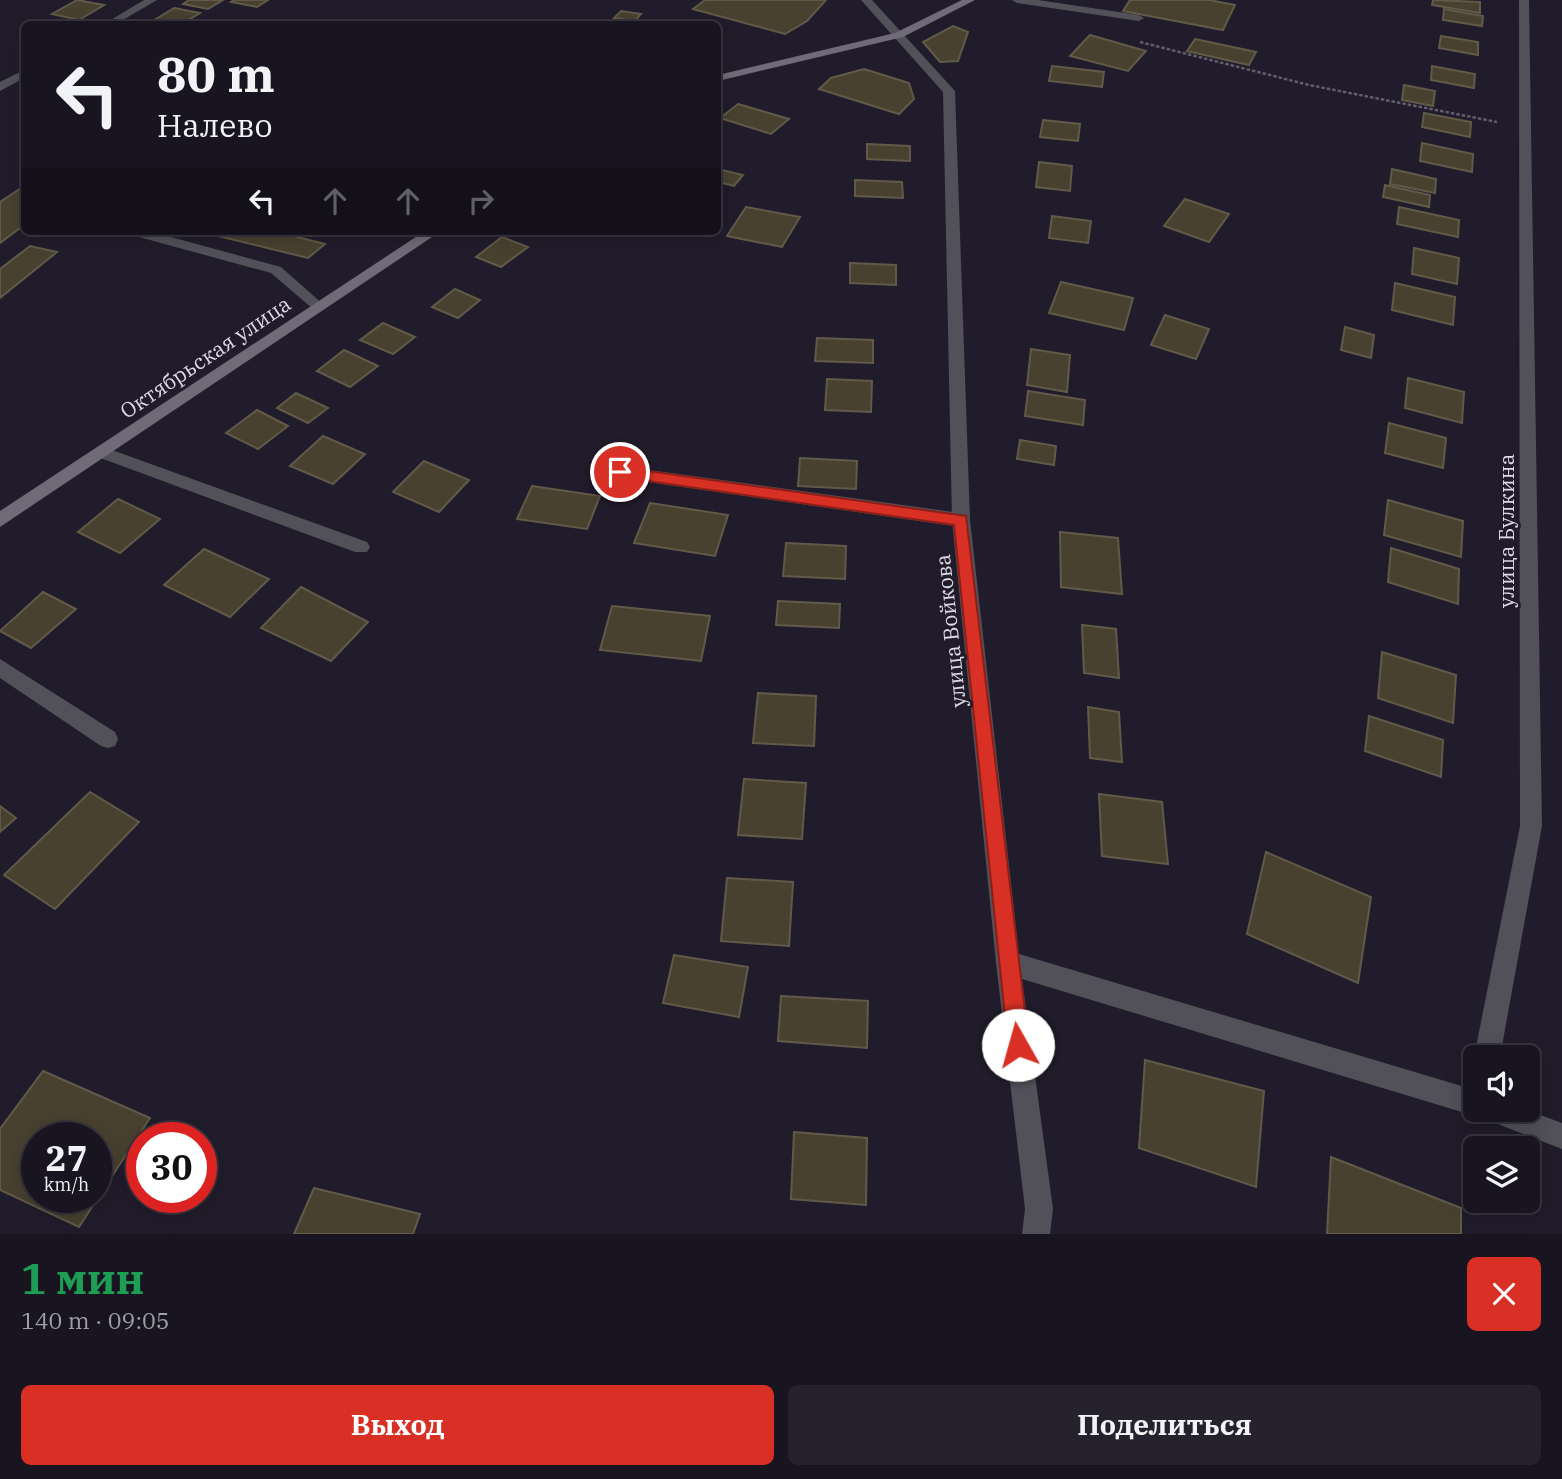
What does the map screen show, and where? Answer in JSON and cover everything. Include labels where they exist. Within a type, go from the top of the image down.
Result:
[{"type":"main road","points":[[721,77],[899,35],[970,0]]},
{"type":"main road","name":"Октябрьская улица","points":[[0,520],[428,235]]},
{"type":"street","points":[[114,21],[152,0]]},
{"type":"street","points":[[866,0],[899,35]]},
{"type":"street","points":[[1017,0],[1067,3],[1139,18]]},
{"type":"street","name":"улица Булкина","points":[[1489,1045],[1531,826],[1524,0]]},
{"type":"street","name":"улица Войкова","points":[[899,35],[949,91],[961,520],[1008,963],[1039,1209],[1036,1234]]},
{"type":"street","points":[[0,87],[21,75]]},
{"type":"street","points":[[148,235],[276,270],[318,306]]},
{"type":"street","points":[[100,452],[361,547]]},
{"type":"street","points":[[620,472],[961,520]]},
{"type":"street","points":[[0,667],[108,739]]},
{"type":"street","points":[[1008,963],[1463,1099]]},
{"type":"street","points":[[1525,1122],[1562,1136]]},
{"type":"path","points":[[1139,42],[1309,85],[1525,127]]},
{"type":"building","points":[[77,0],[104,5],[79,20],[52,14]]},
{"type":"building","points":[[189,0],[223,0],[208,9],[183,4]]},
{"type":"building","points":[[268,0],[257,7],[231,2]]},
{"type":"building","points":[[705,0],[826,0],[807,21],[785,34],[693,9]]},
{"type":"building","points":[[1130,0],[1209,0],[1235,5],[1223,30],[1123,11]]},
{"type":"building","points":[[1433,0],[1480,2],[1480,13],[1432,5]]},
{"type":"building","points":[[174,8],[200,13],[187,21],[153,21]]},
{"type":"building","points":[[1444,9],[1483,16],[1482,26],[1443,20]]},
{"type":"building","points":[[621,11],[641,14],[635,21],[614,18]]},
{"type":"building","points":[[953,26],[968,32],[958,61],[940,62],[923,42]]},
{"type":"building","points":[[1090,35],[1146,51],[1128,71],[1070,56]]},
{"type":"building","points":[[1441,36],[1478,42],[1478,55],[1439,48]]},
{"type":"building","points":[[1195,39],[1256,52],[1249,65],[1187,51]]},
{"type":"building","points":[[1052,66],[1104,72],[1102,87],[1049,81]]},
{"type":"building","points":[[1432,66],[1475,74],[1474,88],[1431,80]]},
{"type":"building","points":[[864,69],[909,83],[914,99],[899,114],[819,89],[831,78]]},
{"type":"building","points":[[1404,85],[1435,91],[1433,106],[1402,100]]},
{"type":"building","points":[[738,104],[789,119],[771,134],[721,117]]},
{"type":"building","points":[[1424,113],[1471,122],[1470,137],[1422,127]]},
{"type":"building","points":[[1043,120],[1080,124],[1078,141],[1040,137]]},
{"type":"building","points":[[1422,143],[1473,154],[1472,172],[1420,161]]},
{"type":"building","points":[[867,144],[910,146],[910,161],[867,159]]},
{"type":"building","points":[[1039,162],[1072,166],[1070,191],[1036,187]]},
{"type":"building","points":[[1392,169],[1436,179],[1435,193],[1390,184]]},
{"type":"building","points":[[721,170],[743,175],[734,186],[721,183]]},
{"type":"building","points":[[855,180],[902,182],[903,198],[855,196]]},
{"type":"building","points":[[1385,185],[1430,195],[1429,207],[1383,197]]},
{"type":"building","points":[[21,188],[21,227],[0,243],[0,202]]},
{"type":"building","points":[[1185,199],[1229,214],[1209,242],[1164,226]]},
{"type":"building","points":[[746,207],[800,217],[782,247],[727,236]]},
{"type":"building","points":[[1399,207],[1459,220],[1458,237],[1397,224]]},
{"type":"building","points":[[1052,216],[1091,221],[1088,243],[1049,238]]},
{"type":"building","points":[[214,235],[289,235],[325,244],[308,258]]},
{"type":"building","points":[[502,237],[528,247],[501,267],[476,257]]},
{"type":"building","points":[[30,246],[57,252],[0,298],[0,269]]},
{"type":"building","points":[[1414,248],[1459,258],[1457,284],[1412,274]]},
{"type":"building","points":[[850,263],[896,265],[896,285],[850,283]]},
{"type":"building","points":[[1061,282],[1133,298],[1124,330],[1049,313]]},
{"type":"building","points":[[1395,283],[1455,297],[1453,325],[1392,310]]},
{"type":"building","points":[[455,289],[480,300],[458,318],[432,307]]},
{"type":"building","points":[[1165,315],[1209,329],[1196,359],[1151,345]]},
{"type":"building","points":[[383,323],[415,337],[393,354],[360,340]]},
{"type":"building","points":[[1345,327],[1374,335],[1371,358],[1341,350]]},
{"type":"building","points":[[817,338],[873,340],[873,363],[815,361]]},
{"type":"building","points":[[1031,349],[1070,355],[1067,392],[1027,385]]},
{"type":"building","points":[[344,350],[378,366],[350,387],[317,371]]},
{"type":"building","points":[[1408,378],[1464,392],[1462,423],[1405,408]]},
{"type":"building","points":[[827,379],[872,381],[871,412],[825,410]]},
{"type":"building","points":[[1028,391],[1085,400],[1083,425],[1025,416]]},
{"type":"building","points":[[296,393],[328,408],[308,423],[277,408]]},
{"type":"building","points":[[257,410],[288,426],[258,449],[226,433]]},
{"type":"building","points":[[1389,423],[1446,438],[1443,468],[1385,453]]},
{"type":"building","points":[[323,436],[365,454],[333,484],[290,466]]},
{"type":"building","points":[[1020,440],[1056,446],[1054,465],[1017,459]]},
{"type":"building","points":[[800,458],[857,461],[856,489],[798,486]]},
{"type":"building","points":[[424,461],[469,480],[439,512],[393,492]]},
{"type":"building","points":[[532,486],[600,496],[587,529],[517,519]]},
{"type":"building","points":[[118,499],[160,519],[120,553],[78,532]]},
{"type":"building","points":[[1388,500],[1463,521],[1461,557],[1384,535]]},
{"type":"building","points":[[650,503],[728,515],[715,556],[634,543]]},
{"type":"building","points":[[1060,532],[1118,538],[1122,594],[1061,587]]},
{"type":"building","points":[[786,543],[846,546],[845,579],[783,576]]},
{"type":"building","points":[[1391,548],[1459,569],[1458,604],[1388,582]]},
{"type":"building","points":[[204,549],[269,579],[230,617],[164,585]]},
{"type":"building","points":[[301,587],[368,622],[331,661],[261,628]]},
{"type":"building","points":[[43,592],[76,609],[31,648],[0,631]]},
{"type":"building","points":[[778,601],[840,604],[839,628],[776,625]]},
{"type":"building","points":[[612,606],[710,616],[701,661],[600,650]]},
{"type":"building","points":[[1082,625],[1116,629],[1119,678],[1084,673]]},
{"type":"building","points":[[1382,652],[1456,675],[1453,723],[1378,698]]},
{"type":"building","points":[[758,693],[816,696],[814,746],[753,743]]},
{"type":"building","points":[[1088,707],[1119,712],[1122,762],[1090,758]]},
{"type":"building","points":[[1369,716],[1443,740],[1441,777],[1365,751]]},
{"type":"building","points":[[744,779],[806,783],[802,839],[738,835]]},
{"type":"building","points":[[90,792],[139,822],[55,909],[4,875]]},
{"type":"building","points":[[1099,794],[1162,802],[1168,864],[1102,856]]},
{"type":"building","points":[[0,806],[16,818],[0,832]]},
{"type":"building","points":[[1266,852],[1371,897],[1358,983],[1247,934]]},
{"type":"building","points":[[727,878],[793,882],[789,946],[721,941]]},
{"type":"building","points":[[674,955],[748,967],[739,1017],[663,1003]]},
{"type":"building","points":[[781,996],[868,1001],[867,1048],[778,1041]]},
{"type":"building","points":[[1145,1060],[1264,1091],[1256,1187],[1139,1148]]},
{"type":"building","points":[[43,1071],[150,1118],[147,1122],[126,1122],[126,1155],[112,1176],[112,1122],[21,1122],[21,1200],[0,1190],[0,1129]]},
{"type":"building","points":[[794,1132],[867,1138],[866,1205],[791,1199]]},
{"type":"building","points":[[1331,1157],[1461,1208],[1461,1234],[1327,1234]]},
{"type":"building","points":[[314,1188],[420,1214],[413,1234],[294,1234]]},
{"type":"building","points":[[49,1213],[88,1213],[79,1227]]},
{"type":"route","points":[[620,472],[961,520],[1018,1045]]}]
